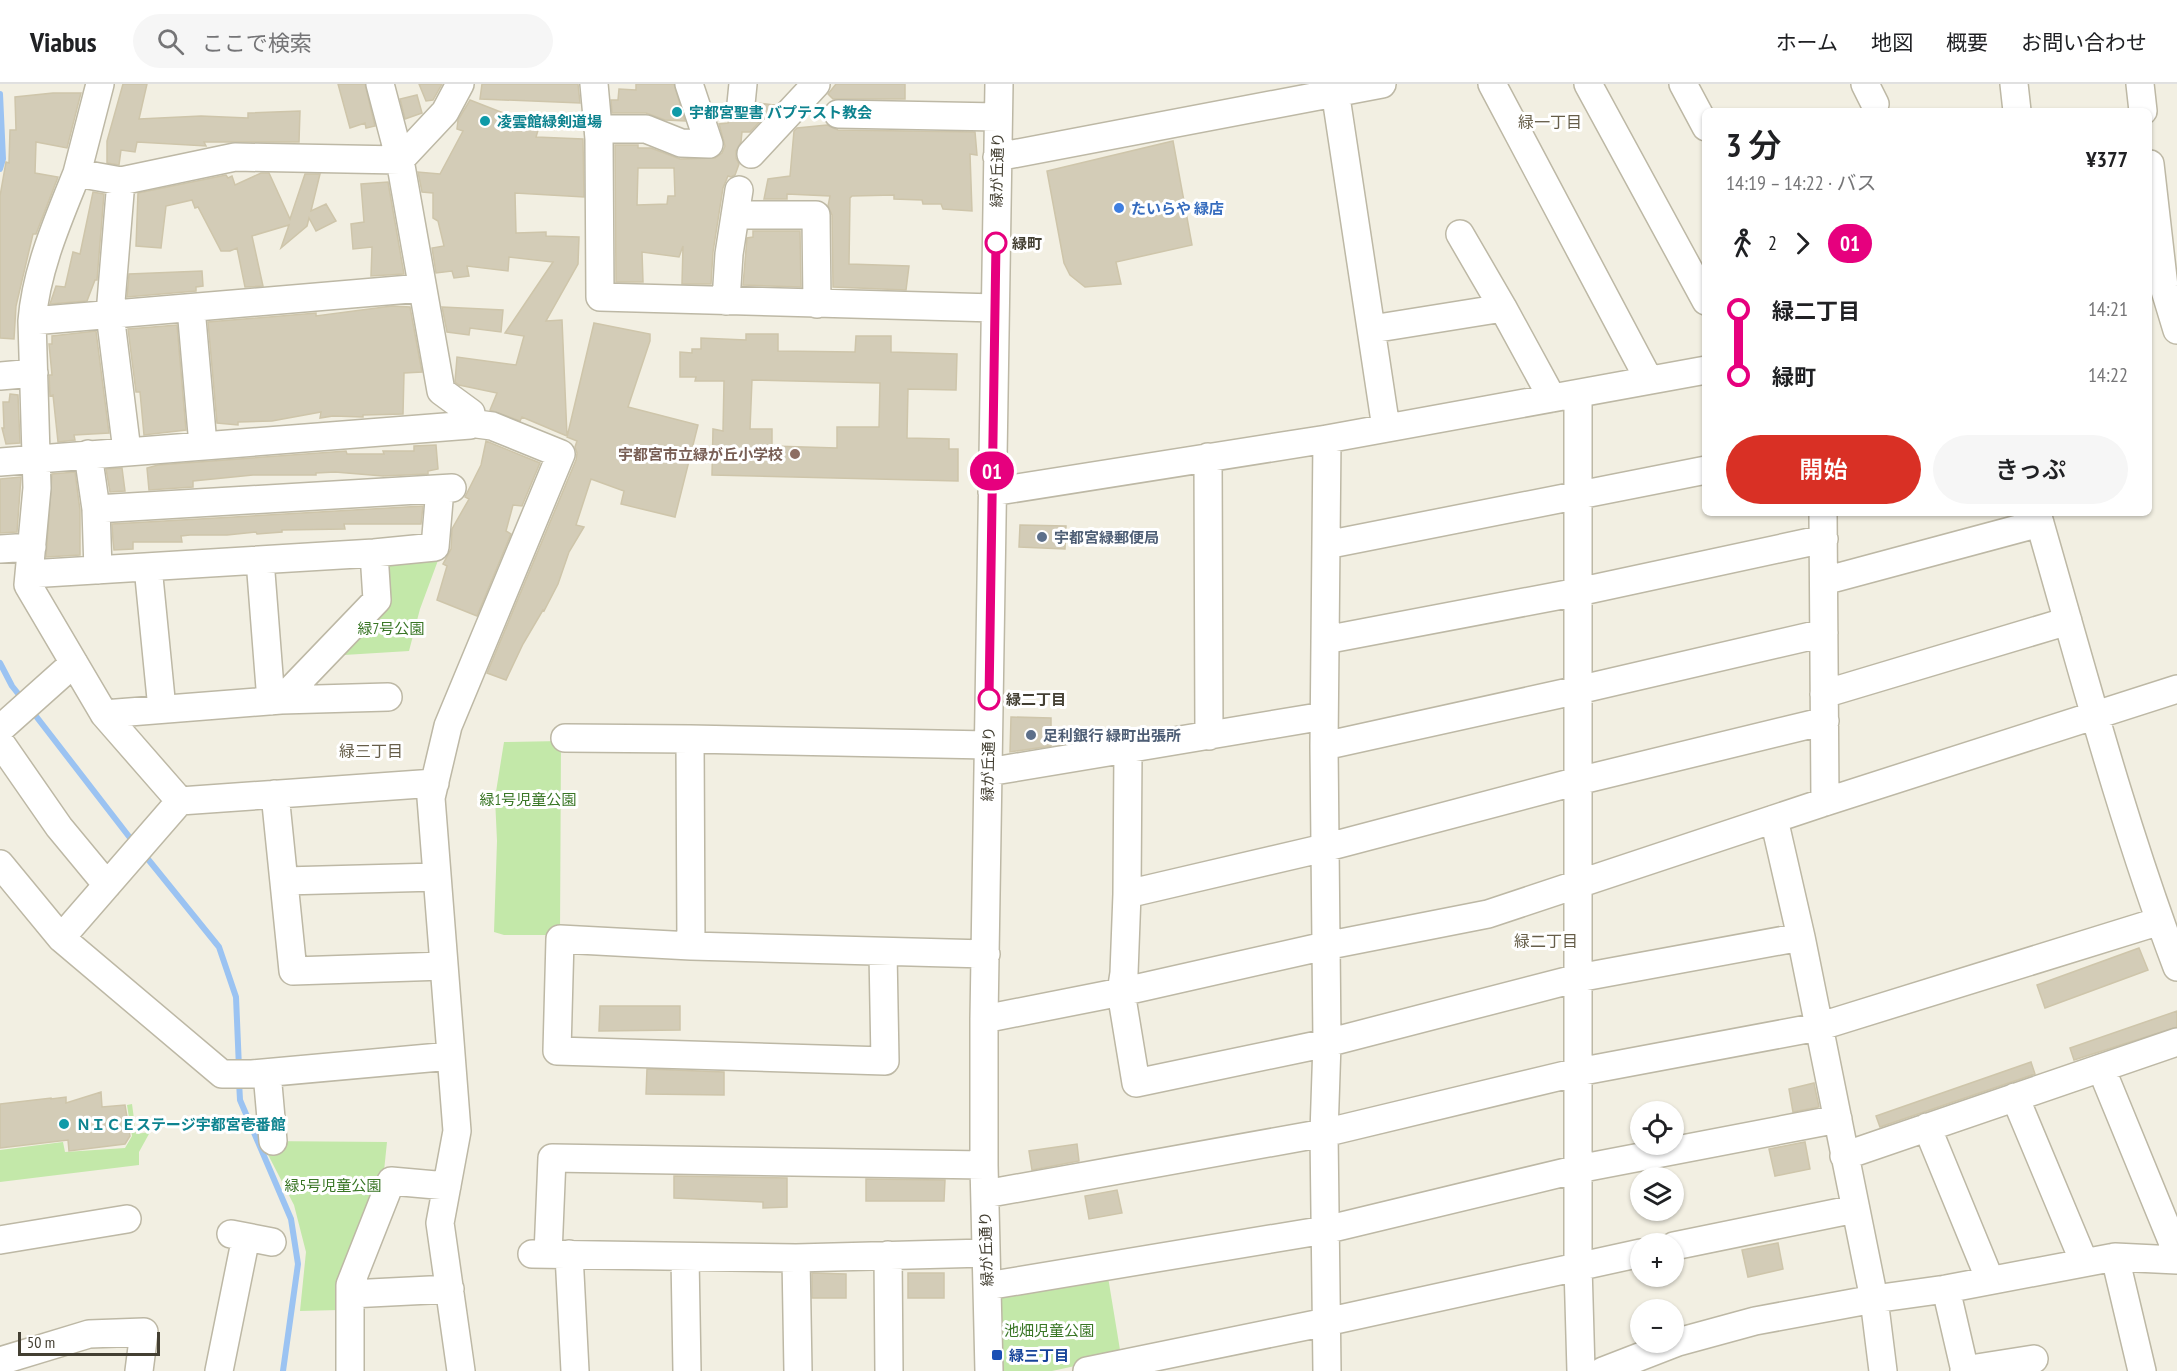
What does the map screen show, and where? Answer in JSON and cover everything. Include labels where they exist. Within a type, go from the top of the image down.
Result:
[{"type":"street","points":[[100,84],[77,173],[56,225],[34,301],[32,321],[37,488],[28,585],[104,714],[180,801]]},
{"type":"street","points":[[380,84],[400,160],[441,391],[473,421]]},
{"type":"street","points":[[77,173],[121,181],[235,157],[400,160],[445,112],[460,84]]},
{"type":"street","points":[[594,84],[598,129],[600,297],[994,308]]},
{"type":"street","points":[[598,129],[646,129],[681,143],[709,144],[689,84]]},
{"type":"street","points":[[752,154],[816,84]]},
{"type":"street","name":"緑が丘通り","points":[[989,1371],[984,1166],[984,1019],[999,84]]},
{"type":"street","points":[[997,157],[1334,88],[1382,84]]},
{"type":"street","points":[[1492,84],[1649,380]]},
{"type":"street","points":[[1588,84],[1702,294]]},
{"type":"street","points":[[1683,84],[1702,120]]},
{"type":"street","points":[[2014,84],[2017,108]]},
{"type":"street","points":[[2140,84],[2143,108]]},
{"type":"street","points":[[1334,88],[1386,428]]},
{"type":"street","points":[[838,114],[998,117]]},
{"type":"street","points":[[121,181],[110,314],[127,451]]},
{"type":"street","points":[[2152,182],[2164,287],[2177,330]]},
{"type":"street","points":[[726,302],[729,254],[737,202],[816,215],[818,304]]},
{"type":"street","points":[[1460,234],[1552,398]]},
{"type":"street","points":[[32,321],[422,288]]},
{"type":"street","points":[[191,308],[203,445]]},
{"type":"street","points":[[1372,329],[1503,308]]},
{"type":"street","points":[[992,492],[1327,439],[1702,371]]},
{"type":"street","points":[[0,376],[34,373]]},
{"type":"street","points":[[1578,394],[1578,1266],[1581,1371]]},
{"type":"street","points":[[0,462],[473,421],[492,426],[561,454],[448,726],[431,798],[457,1131],[441,1223],[461,1371]]},
{"type":"street","points":[[1327,439],[1324,716],[1327,1043],[1324,1133],[1327,1371]]},
{"type":"street","points":[[88,454],[96,509],[98,570]]},
{"type":"street","points":[[1208,457],[1209,736]]},
{"type":"street","points":[[1326,545],[1702,471]]},
{"type":"street","points":[[29,574],[374,553],[435,547],[446,488],[96,509]]},
{"type":"street","points":[[1824,581],[2038,518],[2094,716],[2177,967]]},
{"type":"street","points":[[1325,640],[1578,592],[1823,526],[1825,802]]},
{"type":"street","points":[[0,549],[32,547]]},
{"type":"street","points":[[276,700],[377,600],[374,553]]},
{"type":"street","points":[[260,560],[276,700]]},
{"type":"street","points":[[148,567],[162,710]]},
{"type":"street","points":[[1824,694],[2067,621]]},
{"type":"street","points":[[1324,746],[1824,633]]},
{"type":"street","points":[[18,713],[74,663]]},
{"type":"street","points":[[984,1019],[1121,992],[1325,946],[1488,914],[1825,802],[2177,689]]},
{"type":"street","points":[[104,714],[276,700],[387,697]]},
{"type":"street","points":[[565,738],[690,739],[988,758],[1128,750],[1324,716]]},
{"type":"street","points":[[1127,894],[1324,848],[1825,721]]},
{"type":"street","points":[[690,739],[692,946]]},
{"type":"street","points":[[0,742],[59,827],[107,885]]},
{"type":"street","points":[[1128,750],[1127,894],[1124,974],[1121,992],[1136,1083],[1327,1043],[1578,978],[1801,937]]},
{"type":"street","points":[[61,938],[180,801],[435,783]]},
{"type":"street","points":[[275,794],[293,971],[444,966]]},
{"type":"street","points":[[1774,819],[1801,937],[1874,1299],[1883,1371]]},
{"type":"street","points":[[0,864],[61,938],[222,1074],[260,1074],[451,1056]]},
{"type":"street","points":[[284,881],[437,877]]},
{"type":"street","points":[[985,1194],[1324,1133],[1578,1072],[1818,1027],[2160,921]]},
{"type":"street","points":[[883,952],[885,1061],[557,1051],[560,939],[692,946],[986,954]]},
{"type":"street","points":[[1844,1156],[2177,1042]]},
{"type":"street","points":[[2101,1068],[2177,1253]]},
{"type":"street","points":[[260,1074],[273,1141]]},
{"type":"street","points":[[2015,1097],[2084,1262]]},
{"type":"street","points":[[987,1286],[1325,1230],[1578,1168],[1838,1119]]},
{"type":"street","points":[[1927,1127],[1990,1280]]},
{"type":"street","points":[[575,1371],[550,1254],[552,1158],[984,1166]]},
{"type":"street","points":[[350,1371],[350,1285],[391,1181],[447,1186]]},
{"type":"street","points":[[1684,1244],[1856,1209]]},
{"type":"street","points":[[0,1240],[127,1218]]},
{"type":"street","points":[[219,1371],[250,1238]]},
{"type":"street","points":[[550,1254],[796,1258],[986,1253]]},
{"type":"street","points":[[888,1255],[889,1371]]},
{"type":"street","points":[[1087,1371],[1326,1322],[1630,1255]]},
{"type":"street","points":[[685,1257],[687,1371]]},
{"type":"street","points":[[2115,1257],[2142,1371]]},
{"type":"street","points":[[1603,1371],[1678,1342],[1755,1321],[1874,1299],[1946,1289],[2115,1257],[2177,1260]]},
{"type":"street","points":[[796,1258],[798,1371]]},
{"type":"street","points":[[350,1294],[450,1289]]},
{"type":"street","points":[[1946,1289],[1964,1371],[2034,1359]]},
{"type":"street","points":[[0,1361],[89,1334],[144,1332],[139,1371]]},
{"type":"green space","name":"緑7号公園","points":[[440,555],[420,609],[409,651],[344,655],[344,644],[382,569],[390,559]]},
{"type":"green space","name":"緑1号児童公園","points":[[561,741],[560,935],[504,935],[494,932],[497,841],[495,798],[504,742]]},
{"type":"green space","points":[[132,1104],[136,1134],[150,1132],[139,1152],[139,1165],[0,1182],[0,1150],[63,1142],[65,1152],[125,1148],[132,1136],[127,1105]]},
{"type":"green space","name":"緑5号児童公園","points":[[261,1141],[387,1142],[384,1171],[339,1310],[300,1311],[306,1252],[294,1205]]},
{"type":"green space","name":"池畑児童公園","points":[[1108,1277],[1121,1356],[1052,1371],[999,1371],[997,1299]]},
{"type":"building","points":[[123,84],[147,84],[139,119],[201,116],[248,118],[248,113],[300,111],[299,142],[204,142],[206,146],[137,142],[135,152],[121,150],[119,165],[107,163],[107,141]]},
{"type":"building","points":[[338,84],[365,84],[375,126],[366,128],[365,123],[350,128]]},
{"type":"building","points":[[419,84],[442,84],[433,100],[426,101]]},
{"type":"building","points":[[482,84],[578,84],[580,103],[480,99]]},
{"type":"building","points":[[636,84],[674,84],[685,121],[665,120],[646,113],[612,113],[611,100],[618,100],[619,89],[636,90]]},
{"type":"building","points":[[836,84],[905,84],[905,99],[833,99],[828,94]]},
{"type":"building","points":[[81,93],[67,148],[36,142],[35,173],[58,177],[36,234],[33,234],[16,306],[14,339],[0,338],[0,196],[6,162],[9,163],[10,130],[16,130],[15,97]]},
{"type":"building","points":[[417,95],[422,113],[405,119],[400,99]]},
{"type":"building","points":[[470,100],[539,127],[536,137],[583,139],[584,197],[515,193],[516,233],[546,232],[546,236],[579,237],[578,264],[546,321],[562,320],[567,436],[522,417],[520,421],[490,410],[497,393],[459,385],[455,382],[457,357],[516,365],[524,336],[505,333],[553,262],[509,257],[508,271],[467,266],[469,276],[454,278],[452,271],[436,273],[432,248],[444,246],[438,221],[433,218],[433,193],[422,192],[418,172],[440,174],[463,131],[457,129],[458,120]]},
{"type":"building","points":[[757,103],[775,105],[750,132],[742,132],[741,142],[736,151],[739,164],[735,175],[728,176],[723,188],[713,252],[711,284],[682,284],[683,246],[679,257],[642,252],[643,282],[616,282],[615,145],[638,145],[638,148],[651,148],[680,159],[715,158],[722,153],[725,146],[719,124],[728,123],[730,114],[739,120],[748,118],[754,113]],"holes":[[[638,168],[674,168],[675,196],[668,196],[667,204],[637,205]]]},
{"type":"building","points":[[827,125],[838,130],[975,132],[977,155],[970,154],[972,211],[943,209],[941,204],[923,204],[922,200],[894,199],[894,195],[852,196],[850,198],[849,264],[909,266],[906,290],[833,287],[832,215],[828,206],[830,196],[787,194],[787,199],[764,199],[768,179],[790,176],[794,131],[797,128]]},
{"type":"building","name":"たいらや 緑店","points":[[1173,141],[1192,245],[1116,262],[1121,284],[1085,287],[1070,275],[1064,263],[1047,171]]},
{"type":"building","points":[[261,173],[269,173],[290,219],[305,174],[320,174],[311,211],[326,204],[336,221],[316,231],[309,218],[307,226],[281,248],[289,225],[252,236],[263,286],[245,287],[237,248],[221,251],[192,200],[166,206],[161,248],[136,246],[138,193],[226,175],[228,178],[232,176],[235,185]]},
{"type":"building","points":[[388,182],[404,274],[371,276],[372,247],[353,249],[351,224],[364,222],[361,184]]},
{"type":"building","points":[[93,192],[104,194],[97,280],[95,280],[87,301],[50,304],[56,286],[65,287],[73,252],[80,254]]},
{"type":"building","points":[[753,231],[800,231],[801,287],[743,285],[747,238],[753,237]]},
{"type":"building","points":[[202,271],[203,286],[196,287],[196,291],[127,297],[129,274]]},
{"type":"building","points":[[392,306],[410,307],[422,372],[404,373],[403,414],[320,418],[321,412],[272,421],[238,422],[238,425],[217,423],[208,322],[316,313],[316,316]]},
{"type":"building","points":[[442,307],[503,310],[501,332],[470,328],[469,335],[447,332]]},
{"type":"building","points":[[594,323],[650,334],[650,341],[628,407],[698,425],[675,517],[621,504],[624,491],[591,479],[576,525],[584,527],[569,552],[558,584],[523,644],[506,680],[487,673],[576,460],[577,441],[567,437]]},
{"type":"building","points":[[177,325],[186,430],[144,435],[140,392],[136,392],[128,329]]},
{"type":"building","points":[[96,331],[109,433],[74,435],[75,440],[58,442],[53,395],[50,396],[49,375],[52,375],[49,344],[52,344],[52,336]]},
{"type":"building","points":[[746,334],[778,334],[778,351],[855,352],[856,336],[891,336],[891,352],[957,354],[956,390],[908,389],[907,438],[949,439],[949,449],[958,449],[958,481],[712,475],[713,429],[723,431],[724,381],[695,381],[696,377],[680,377],[680,352],[692,353],[692,349],[701,349],[701,338],[746,340]],"holes":[[[752,380],[880,383],[879,427],[837,427],[837,448],[772,446],[772,429],[750,429]]]},
{"type":"building","points":[[10,394],[18,395],[20,443],[6,444],[2,428],[4,428],[3,402],[9,402]]},
{"type":"building","points":[[486,441],[540,463],[522,506],[513,505],[506,531],[511,534],[477,616],[437,600],[447,566],[443,564],[451,549],[452,529],[469,499],[465,497],[481,465]]},
{"type":"building","points":[[436,445],[438,469],[428,471],[428,474],[383,476],[335,472],[316,473],[316,475],[253,475],[193,481],[193,487],[149,490],[147,468],[158,465],[346,451],[347,454],[384,454],[383,451],[414,451],[414,446]]},
{"type":"building","points":[[122,468],[125,491],[110,492],[106,469]]},
{"type":"building","points":[[75,472],[80,510],[80,555],[46,557],[52,474]]},
{"type":"building","points":[[21,477],[17,532],[0,533],[0,479]]},
{"type":"building","points":[[423,506],[421,524],[344,524],[345,529],[190,535],[181,536],[182,542],[133,542],[133,549],[114,550],[112,524]]},
{"type":"building","name":"宇都宮緑郵便局","points":[[1020,525],[1066,526],[1065,549],[1019,547]]},
{"type":"building","name":"足利銀行 緑町出張所","points":[[1011,717],[1051,718],[1051,746],[1010,752]]},
{"type":"building","points":[[2139,948],[2148,970],[2045,1008],[2037,985]]},
{"type":"building","points":[[600,1006],[680,1006],[680,1030],[599,1031]]},
{"type":"building","points":[[2177,1011],[2177,1027],[2074,1060],[2070,1048]]},
{"type":"building","points":[[2031,1062],[2035,1074],[1880,1127],[1876,1116]]},
{"type":"building","points":[[647,1069],[724,1072],[724,1095],[646,1094]]},
{"type":"building","points":[[1814,1083],[1819,1107],[1793,1112],[1789,1089]]},
{"type":"building","name":"ＮＩＣＥステージ宇都宮壱番館","points":[[101,1092],[102,1107],[125,1105],[130,1136],[125,1144],[69,1151],[68,1140],[0,1148],[0,1104],[66,1097],[66,1103]]},
{"type":"building","points":[[1805,1142],[1810,1169],[1775,1176],[1769,1149]]},
{"type":"building","points":[[1077,1144],[1079,1161],[1032,1170],[1029,1151]]},
{"type":"building","points":[[674,1176],[787,1178],[787,1207],[763,1208],[763,1202],[674,1198]]},
{"type":"building","points":[[866,1179],[945,1180],[944,1201],[866,1201]]},
{"type":"building","points":[[1117,1190],[1122,1213],[1089,1219],[1085,1196]]},
{"type":"building","points":[[1778,1243],[1783,1269],[1748,1277],[1742,1250]]},
{"type":"building","points":[[812,1273],[846,1274],[846,1298],[812,1298]]},
{"type":"building","points":[[908,1273],[944,1273],[944,1298],[908,1298]]},
{"type":"waterway","points":[[0,94],[3,159],[0,169]]},
{"type":"waterway","points":[[0,663],[12,686],[24,701]]},
{"type":"waterway","points":[[32,711],[134,843]]},
{"type":"waterway","points":[[143,853],[219,947],[236,997],[239,1068]]},
{"type":"waterway","points":[[239,1081],[240,1100],[291,1219],[298,1264],[283,1371]]},
{"type":"bus line","name":"01","points":[[989,699],[996,243]]},
{"type":"place","name":"宇都宮聖書 バプテスト教会","points":[[677,112]]},
{"type":"place","name":"凌雲館緑剣道場","points":[[485,121]]},
{"type":"place","name":"たいらや 緑店","points":[[1119,208]]},
{"type":"place","name":"緑町","points":[[996,243]]},
{"type":"place","name":"宇都宮市立緑が丘小学校","points":[[795,454]]},
{"type":"place","name":"宇都宮緑郵便局","points":[[1042,537]]},
{"type":"place","name":"緑二丁目","points":[[989,699]]},
{"type":"place","name":"足利銀行 緑町出張所","points":[[1031,735]]},
{"type":"place","name":"ＮＩＣＥステージ宇都宮壱番館","points":[[64,1124]]},
{"type":"place","name":"緑三丁目","points":[[997,1355]]},
{"type":"district","name":"緑一丁目","points":[[1550,122]]},
{"type":"district","name":"緑三丁目","points":[[371,751]]},
{"type":"district","name":"緑二丁目","points":[[1546,941]]}]
